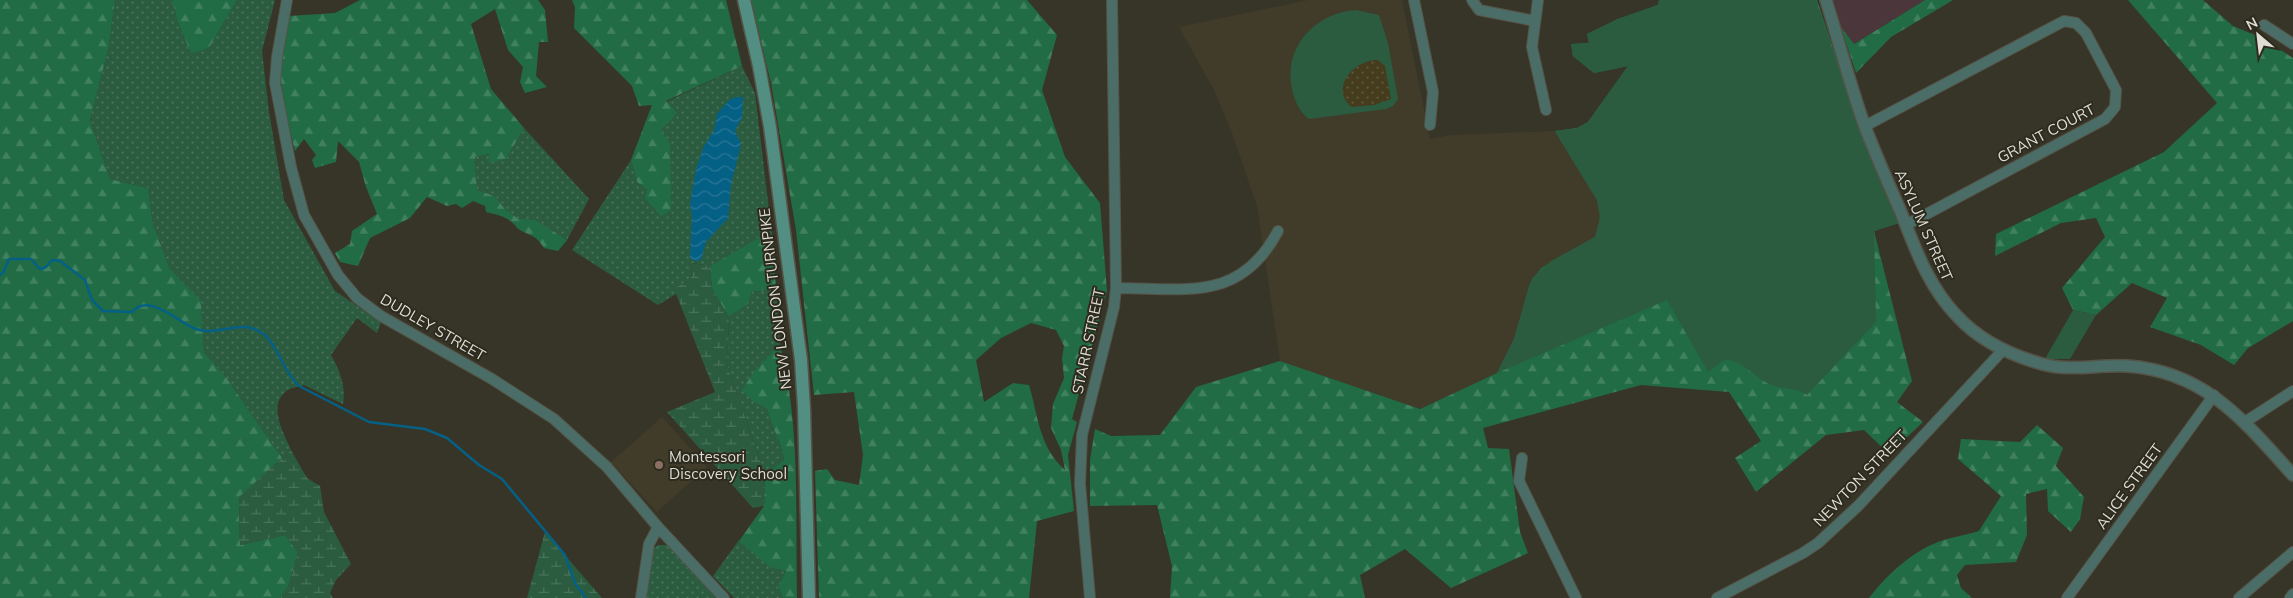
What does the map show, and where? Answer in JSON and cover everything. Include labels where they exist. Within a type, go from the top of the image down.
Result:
[{"type":"main road","name":"NEW LONDON TURNPIKE","points":[[744,0],[770,128],[800,352],[804,408],[809,598]]},
{"type":"street","name":"DUDLEY STREET","points":[[286,0],[277,57],[275,84],[287,148],[304,216],[338,275],[357,298],[381,316],[460,360],[554,419],[607,466],[658,527],[724,598]]},
{"type":"street","name":"STARR STREET","points":[[1090,598],[1080,484],[1082,435],[1114,307],[1116,288],[1112,0]]},
{"type":"street","points":[[1414,0],[1433,92],[1430,125]]},
{"type":"street","points":[[1472,0],[1479,10],[1535,21]]},
{"type":"street","points":[[1538,0],[1532,47],[1546,110]]},
{"type":"street","name":"ASYLUM STREET","points":[[1826,0],[1865,126],[1922,264],[1937,292],[1968,326],[2003,350],[2026,359],[2062,368],[2125,366],[2158,370],[2187,380],[2214,395],[2245,422],[2293,475]]},
{"type":"street","name":"GRANT COURT","points":[[1865,126],[2064,21],[2076,23],[2086,32],[2116,90],[2117,99],[2115,107],[2105,118],[1906,225]]},
{"type":"street","points":[[2264,25],[2293,44]]},
{"type":"street","points":[[1116,288],[1202,288],[1225,284],[1243,274],[1258,262],[1266,253],[1278,231]]},
{"type":"street","name":"NEWTON STREET","points":[[1716,598],[1803,553],[1818,543],[1858,506],[2003,350]]},
{"type":"street","points":[[2245,422],[2293,391]]},
{"type":"street","name":"ALICE STREET","points":[[2070,597],[2214,395]]},
{"type":"street","points":[[1522,458],[1519,481],[1576,598]]},
{"type":"street","points":[[641,598],[649,544],[658,527]]},
{"type":"street","points":[[2239,598],[2293,552]]},
{"type":"street","points":[[2290,598],[2293,594]]},
{"type":"shaded area","points":[[1308,0],[1402,0],[1430,139],[1451,135],[1555,131],[1585,176],[1599,206],[1599,225],[1595,237],[1541,268],[1530,283],[1514,339],[1497,373],[1420,409],[1280,361],[1257,206],[1232,133],[1214,90],[1179,27]]},
{"type":"shaded area","points":[[1834,0],[1925,0],[1853,44],[1841,27]]},
{"type":"shaded area","name":"Montessori Discovery School","points":[[662,417],[707,467],[657,512],[611,462]]},
{"type":"green space","points":[[0,0],[115,0],[109,46],[90,119],[110,179],[148,188],[153,224],[170,269],[201,301],[204,352],[228,380],[282,458],[239,498],[240,545],[285,535],[298,552],[288,587],[280,598],[0,598]]},
{"type":"green space","points":[[115,0],[172,0],[177,20],[191,54],[209,48],[237,0],[275,0],[262,51],[269,112],[284,200],[335,291],[381,322],[377,333],[357,318],[331,355],[342,379],[344,391],[343,404],[304,385],[285,392],[280,398],[278,405],[279,421],[291,450],[282,458],[228,380],[204,352],[201,302],[170,269],[153,224],[148,188],[110,179],[90,118],[109,46]]},
{"type":"green space","points":[[172,0],[237,0],[209,48],[191,54],[177,20]]},
{"type":"green space","points":[[360,0],[538,0],[545,10],[548,42],[539,42],[536,76],[547,87],[525,93],[520,82],[523,67],[508,50],[495,9],[471,24],[491,89],[524,128],[506,159],[489,163],[489,154],[475,157],[477,190],[495,196],[504,208],[517,218],[536,220],[567,240],[558,251],[544,248],[536,238],[518,229],[508,219],[486,212],[485,206],[473,201],[462,208],[456,204],[447,206],[427,197],[410,218],[370,238],[358,266],[340,262],[335,253],[350,244],[352,231],[377,214],[366,187],[359,162],[338,141],[336,162],[315,168],[312,160],[316,155],[304,139],[295,151],[287,121],[280,75],[289,16],[335,13]]},
{"type":"green space","points":[[572,0],[726,0],[742,66],[666,101],[677,113],[661,130],[670,144],[671,210],[661,216],[645,198],[647,190],[637,182],[631,160],[652,105],[639,106],[632,86],[574,28],[575,7]]},
{"type":"green space","points":[[751,0],[1027,0],[1057,35],[1042,90],[1065,157],[1100,203],[1107,291],[1072,419],[1077,422],[1068,455],[1074,511],[1037,521],[1029,598],[819,598],[815,471],[827,469],[835,480],[859,485],[863,455],[854,392],[814,395],[796,230],[771,83]],"holes":[[[1031,323],[1056,330],[1064,346],[1062,358],[1064,378],[1053,404],[1051,428],[1061,450],[1065,470],[1056,461],[1045,441],[1037,419],[1029,385],[1013,383],[984,402],[976,360],[1001,338]]]},
{"type":"green space","points":[[1659,0],[1817,0],[1862,136],[1899,223],[1874,231],[1912,381],[1897,402],[1923,422],[1889,454],[1864,430],[1826,435],[1756,492],[1735,458],[1761,441],[1729,392],[1641,385],[1483,428],[1488,448],[1509,449],[1520,532],[1528,553],[1451,588],[1405,549],[1360,575],[1365,598],[1170,598],[1172,566],[1157,505],[1090,506],[1090,460],[1095,429],[1111,436],[1160,435],[1196,387],[1280,361],[1420,409],[1497,373],[1514,339],[1530,283],[1541,268],[1595,237],[1599,225],[1600,212],[1597,200],[1555,131],[1577,128],[1588,122],[1628,66],[1594,73],[1573,56],[1571,44],[1589,43],[1587,34],[1618,19],[1658,5]]},
{"type":"green space","points":[[1659,0],[1816,0],[1861,136],[1899,223],[1874,231],[1876,322],[1807,395],[1803,392],[1769,384],[1734,361],[1726,360],[1708,372],[1667,300],[1497,373],[1514,339],[1532,278],[1551,261],[1595,237],[1600,218],[1597,200],[1555,131],[1577,128],[1588,122],[1628,66],[1594,73],[1573,56],[1571,44],[1589,43],[1587,34],[1618,19],[1658,5]]},
{"type":"green space","points":[[1925,0],[1953,0],[1891,37],[1856,73],[1841,27],[1854,44]]},
{"type":"green space","points":[[2128,0],[2203,0],[2233,26],[2262,38],[2293,58],[2293,321],[2248,348],[2234,365],[2201,345],[2150,327],[2167,298],[2132,283],[2096,315],[2073,310],[2062,288],[2105,237],[2096,218],[2061,223],[1995,256],[1996,234],[2164,152],[2217,103]]},
{"type":"green space","points":[[1356,10],[1379,15],[1388,43],[1398,99],[1393,106],[1386,109],[1309,119],[1300,110],[1293,93],[1290,74],[1292,59],[1297,46],[1315,25],[1341,13]],"holes":[[[1378,60],[1385,66],[1391,99],[1374,105],[1352,107],[1345,100],[1343,92],[1347,77],[1353,70],[1369,61]]]},
{"type":"green space","points":[[742,66],[755,93],[772,235],[763,235],[710,266],[692,263],[691,280],[676,287],[676,294],[658,305],[572,250],[631,160],[637,182],[671,210],[661,130],[666,102]]},
{"type":"green space","points":[[524,128],[589,199],[567,240],[536,220],[517,218],[504,208],[495,196],[477,190],[475,157],[489,154],[489,162],[506,159]]},
{"type":"green space","points":[[763,235],[772,235],[776,289],[752,292],[748,304],[729,317],[712,289],[710,266]]},
{"type":"green space","points":[[692,263],[710,266],[712,289],[729,317],[727,365],[765,474],[764,506],[753,508],[667,412],[715,392],[676,294],[676,287],[691,280]]},
{"type":"green space","points":[[776,289],[780,344],[755,370],[754,402],[767,407],[784,460],[765,474],[727,365],[729,317],[748,304],[752,292]]},
{"type":"green space","points":[[2073,310],[2096,315],[2070,359],[2045,359]]},
{"type":"green space","points":[[780,344],[787,375],[794,438],[797,598],[783,598],[778,586],[786,571],[770,567],[739,541],[764,506],[765,474],[784,460],[767,408],[754,402],[742,390],[755,370]]},
{"type":"green space","points":[[2037,425],[2063,448],[2056,466],[2084,497],[2080,519],[2071,532],[2048,511],[2047,489],[2026,494],[2027,535],[2016,562],[1965,565],[1957,575],[1961,588],[1972,598],[1869,598],[1891,573],[1918,552],[1943,540],[1979,531],[2001,496],[1958,459],[1961,439],[2020,442]]},
{"type":"green space","points":[[291,450],[307,478],[320,486],[324,512],[351,564],[336,580],[330,593],[333,598],[280,598],[288,586],[298,552],[285,535],[240,545],[239,497]]},
{"type":"green space","points":[[545,532],[602,598],[527,598]]},
{"type":"green space","points":[[739,540],[770,566],[786,571],[778,586],[783,598],[734,598],[713,576]]},
{"type":"green space","points":[[658,545],[671,545],[719,598],[647,598],[653,549]]},
{"type":"sand","points":[[1379,60],[1385,66],[1391,99],[1374,105],[1352,107],[1345,100],[1343,92],[1347,77],[1361,65],[1369,61]]},
{"type":"water","points":[[743,97],[742,117],[735,131],[741,144],[731,185],[728,218],[706,242],[701,260],[694,261],[690,257],[692,216],[690,204],[696,169],[704,146],[714,131],[717,114],[729,100]]},
{"type":"waterway","points":[[0,275],[4,271],[9,259],[31,259],[40,269],[46,267],[52,260],[60,261],[85,280],[92,300],[103,311],[132,312],[146,305],[163,310],[196,329],[213,331],[246,327],[262,333],[272,344],[289,374],[299,386],[369,422],[425,429],[447,438],[479,465],[502,479],[565,555],[575,583],[586,598]]},
{"type":"place","name":"Montessori Discovery School","points":[[659,465]]}]
